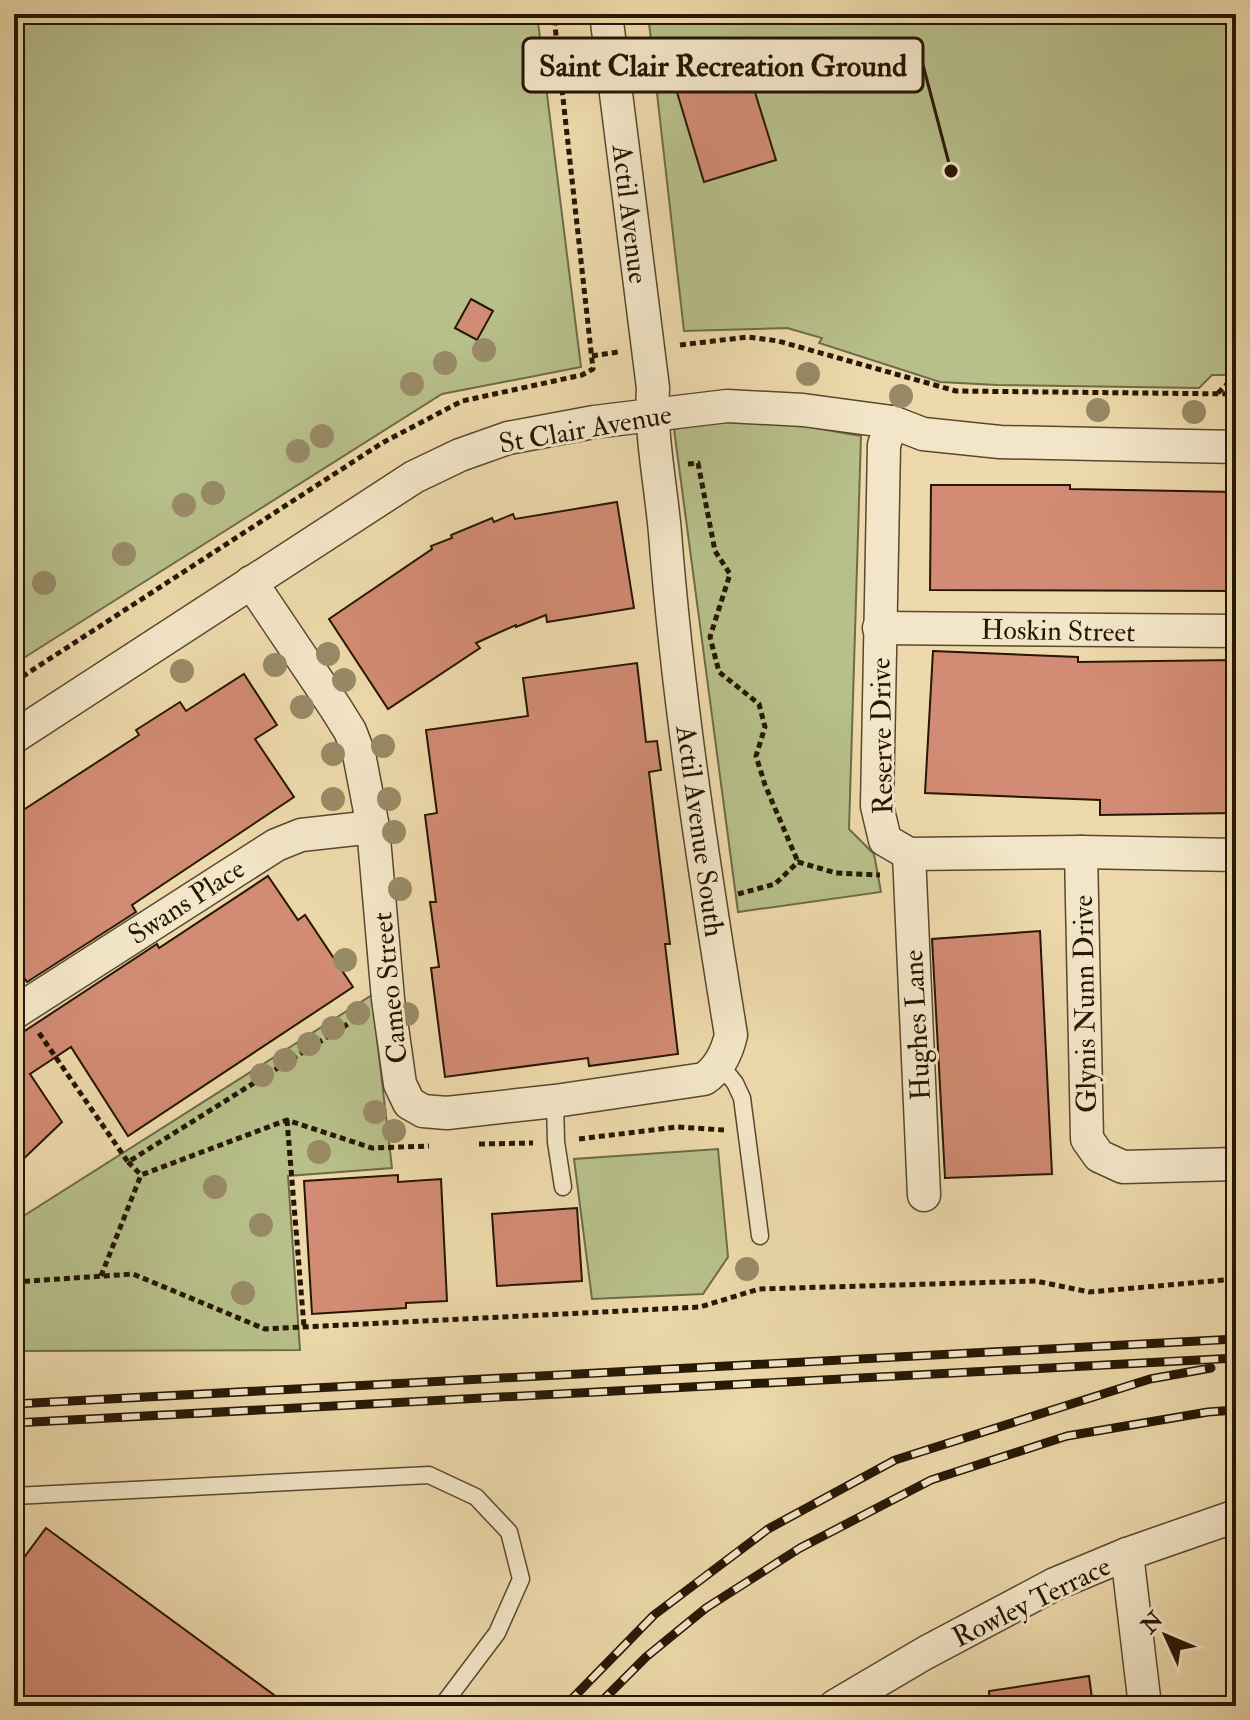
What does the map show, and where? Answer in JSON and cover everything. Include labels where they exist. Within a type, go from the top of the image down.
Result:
[{"type":"street","name":"Actil Avenue","points":[[606,14],[653,388],[651,413]]},
{"type":"street","name":"St Clair Avenue","points":[[14,737],[414,477],[460,455],[508,438],[651,413],[727,406],[803,410],[892,422],[923,434],[1000,442],[1236,447]]},
{"type":"street","name":"Actil Avenue South","points":[[651,413],[659,467],[672,617],[731,1035],[727,1054],[718,1062]]},
{"type":"street","name":"Reserve Drive","points":[[892,422],[884,445],[879,628],[877,806],[885,840],[909,864],[1081,852],[1236,855]]},
{"type":"street","name":"Cameo Street","points":[[251,582],[350,731],[365,776],[400,1084],[404,1095],[416,1108],[447,1113],[704,1079],[718,1062]]},
{"type":"street","name":"Hoskin Street","points":[[879,628],[1236,631]]},
{"type":"street","name":"Swans Place","points":[[18,1011],[276,845],[301,835],[373,827]]},
{"type":"street","name":"Glynis Nunn Drive","points":[[1081,852],[1087,1139],[1099,1156],[1123,1167],[1236,1164]]},
{"type":"street","name":"Hughes Lane","points":[[909,864],[924,1195]]},
{"type":"street","name":"Rowley Terrace","points":[[835,1706],[925,1653],[1055,1584],[1127,1554],[1236,1516]]},
{"type":"street","points":[[1127,1554],[1145,1706]]},
{"type":"lane","points":[[718,1062],[735,1083],[742,1098],[760,1236]]},
{"type":"lane","points":[[555,1101],[556,1142],[563,1187]]},
{"type":"lane","points":[[14,1496],[429,1475],[476,1497],[509,1532],[521,1579],[497,1633],[442,1706]]},
{"type":"path","points":[[14,682],[382,443],[462,401],[582,375],[593,369],[556,14]]},
{"type":"path","points":[[592,356],[748,337],[778,341],[956,391],[1236,394]]},
{"type":"path","points":[[1218,393],[1236,375]]},
{"type":"path","points":[[659,467],[698,463],[715,551],[730,574],[710,637],[719,672],[759,704],[765,727],[756,756],[798,862]]},
{"type":"path","points":[[798,862],[836,873],[873,875],[909,864]]},
{"type":"path","points":[[710,902],[775,884],[798,862]]},
{"type":"path","points":[[18,1011],[128,1162],[388,999]]},
{"type":"path","points":[[287,1120],[304,1327]]},
{"type":"path","points":[[101,1276],[141,1175]]},
{"type":"path","points":[[14,1282],[133,1274],[265,1329],[700,1307],[759,1289],[1036,1281],[1089,1292],[1236,1279]]},
{"type":"green space","points":[[14,14],[537,14],[581,367],[442,394],[14,664]]},
{"type":"green space","points":[[648,14],[1236,14],[1236,375],[1212,375],[1199,388],[940,382],[819,343],[822,338],[787,328],[684,331]]},
{"type":"green space","points":[[748,416],[861,436],[849,829],[874,854],[881,892],[738,912],[674,429]]},
{"type":"green space","points":[[372,995],[392,1168],[288,1176],[300,1350],[14,1351],[14,1222]]},
{"type":"green space","points":[[718,1149],[728,1257],[703,1294],[592,1299],[574,1159]]},
{"type":"building","points":[[744,57],[776,160],[704,182],[673,79]]},
{"type":"building","points":[[471,299],[493,311],[477,340],[455,328]]},
{"type":"building","points":[[931,485],[1070,485],[1070,489],[1236,492],[1236,591],[930,590]]},
{"type":"building","points":[[617,502],[634,608],[547,622],[546,615],[516,625],[476,643],[480,648],[388,709],[329,619],[432,549],[431,546],[492,518],[494,522],[513,514],[515,519]]},
{"type":"building","points":[[933,651],[1078,657],[1078,662],[1236,660],[1236,813],[1100,815],[1100,800],[925,793]]},
{"type":"building","points":[[637,663],[646,742],[657,741],[661,770],[649,772],[670,944],[665,944],[678,1054],[589,1066],[588,1058],[445,1077],[431,968],[439,967],[430,902],[436,902],[425,815],[437,813],[426,730],[528,716],[523,678]]},
{"type":"building","points":[[244,674],[277,725],[255,739],[294,797],[132,905],[136,912],[27,982],[14,963],[14,816],[139,735],[136,730],[180,702],[186,711]]},
{"type":"building","points":[[268,876],[298,920],[305,915],[353,987],[128,1136],[71,1047],[30,1074],[62,1122],[14,1168],[14,1038]]},
{"type":"building","points":[[1040,931],[1052,1174],[945,1178],[932,939]]},
{"type":"building","points":[[398,1175],[398,1182],[441,1179],[447,1301],[406,1303],[406,1308],[312,1314],[304,1181]]},
{"type":"building","points":[[577,1208],[582,1281],[497,1286],[492,1214]]},
{"type":"building","points":[[46,1528],[289,1706],[14,1706],[14,1571]]},
{"type":"building","points":[[1089,1676],[1093,1706],[990,1706],[989,1691]]},
{"type":"railway","points":[[14,1404],[1236,1339]]},
{"type":"railway","points":[[14,1423],[1236,1358]]},
{"type":"railway","points":[[565,1706],[654,1615],[768,1529],[895,1460],[1150,1379],[1211,1368]]},
{"type":"railway","points":[[597,1706],[646,1657],[706,1608],[800,1548],[931,1480],[1067,1436],[1236,1410]]},
{"type":"place","name":"Saint Clair Recreation Ground","points":[[951,171]]}]
